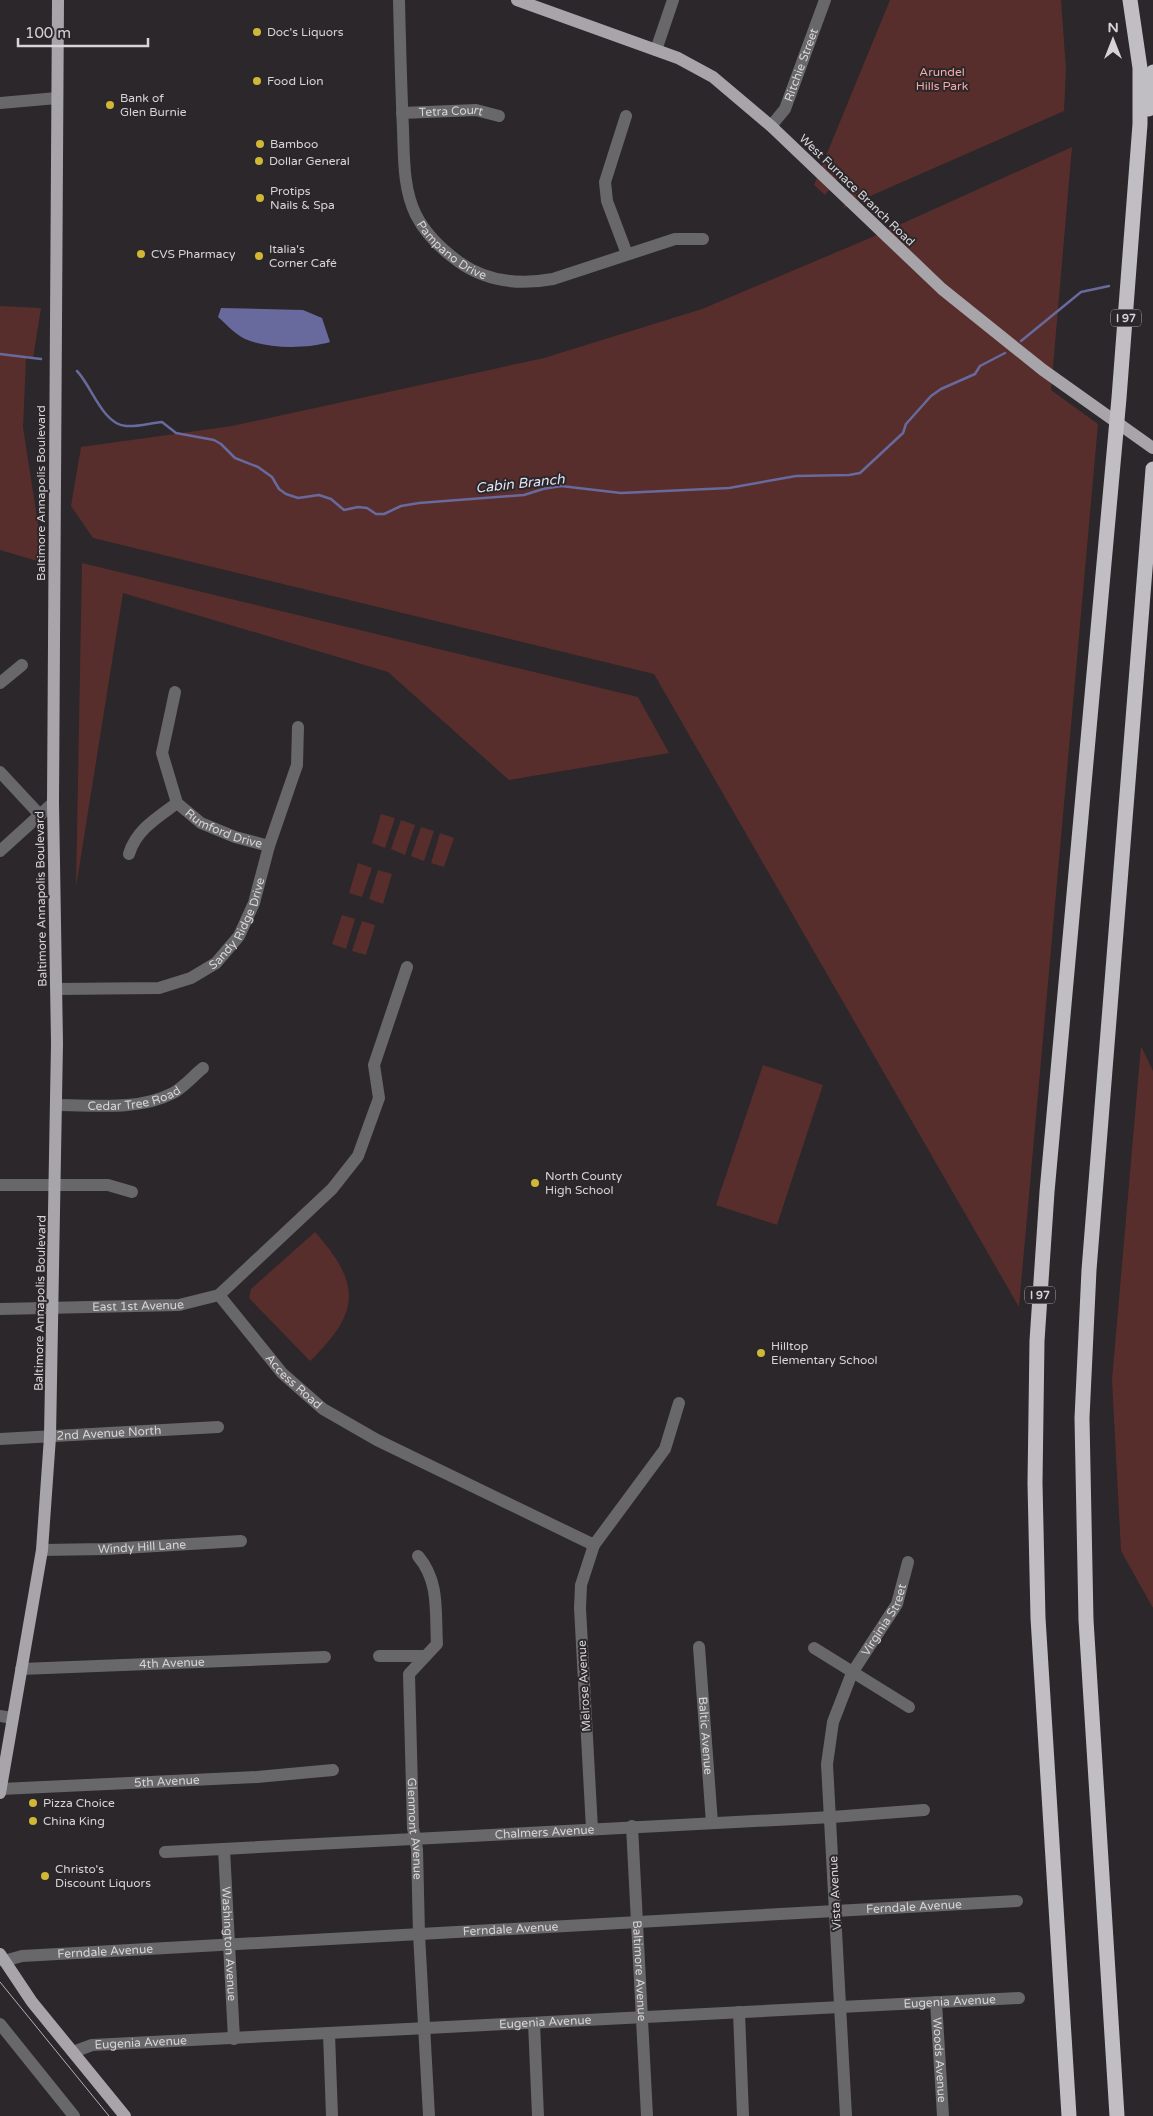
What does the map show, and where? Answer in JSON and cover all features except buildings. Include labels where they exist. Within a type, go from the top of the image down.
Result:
[{"type":"highway","points":[[1130,0],[1136,30],[1141,92],[1130,269]]},
{"type":"highway","points":[[1130,269],[1153,72]]},
{"type":"highway","name":"I 97","points":[[1069,2116],[1038,1618],[1035,1483],[1037,1341],[1047,1192],[1130,269]]},
{"type":"highway","points":[[1117,2116],[1086,1620],[1082,1428],[1089,1270],[1153,473]]},
{"type":"highway","points":[[1124,834],[1153,573]]},
{"type":"main road","name":"Baltimore Annapolis Boulevard","points":[[0,1791],[6,1717],[21,1669],[42,1550],[50,1438],[56,1185],[57,989],[53,803],[58,0]]},
{"type":"main road","name":"West Furnace Branch Road","points":[[524,1],[656,50],[713,76],[770,126],[942,290],[1043,370],[1153,448]]},
{"type":"main road","points":[[2,1957],[26,1994],[125,2116]]},
{"type":"street","name":"Pampano Drive","points":[[399,0],[405,178],[415,213],[427,233],[443,250],[472,271],[502,280],[534,282],[553,279],[675,239],[703,240]]},
{"type":"street","points":[[656,50],[673,0]]},
{"type":"street","name":"Ritchie Street","points":[[770,126],[785,109],[825,0]]},
{"type":"street","points":[[0,103],[57,98]]},
{"type":"street","name":"Tetra Court","points":[[402,113],[476,110],[499,116]]},
{"type":"street","points":[[626,116],[605,182],[607,201],[627,254]]},
{"type":"street","points":[[0,683],[22,665]]},
{"type":"street","name":"Rumford Drive","points":[[175,692],[162,753],[177,803],[201,823],[235,837],[269,846]]},
{"type":"street","name":"Sandy Ridge Drive","points":[[57,989],[159,988],[192,978],[216,963],[239,936],[254,903],[269,846],[297,765],[298,727]]},
{"type":"street","points":[[0,772],[40,815]]},
{"type":"street","points":[[0,851],[53,803]]},
{"type":"street","points":[[129,854],[132,842],[144,829],[177,803]]},
{"type":"street","points":[[219,1295],[332,1189],[358,1156],[379,1098],[374,1065],[407,967]]},
{"type":"street","name":"Cedar Tree Road","points":[[56,1106],[140,1103],[158,1100],[174,1092],[203,1068]]},
{"type":"street","points":[[0,1185],[108,1185],[132,1192]]},
{"type":"street","name":"East 1st Avenue","points":[[0,1310],[179,1305],[219,1295]]},
{"type":"street","name":"Access Road","points":[[219,1295],[282,1373],[323,1408],[377,1440],[594,1545]]},
{"type":"street","points":[[594,1545],[665,1449],[679,1403]]},
{"type":"street","name":"2nd Avenue North","points":[[0,1438],[50,1438],[218,1427]]},
{"type":"street","name":"Windy Hill Lane","points":[[42,1550],[241,1541]]},
{"type":"street","name":"Melrose Avenue","points":[[592,1829],[580,1608],[581,1585],[594,1545]]},
{"type":"street","name":"Glenmont Avenue","points":[[418,1556],[429,1569],[434,1584],[437,1644],[409,1674],[413,1828],[430,2116]]},
{"type":"street","name":"Virginia Street","points":[[852,1673],[897,1604],[908,1562]]},
{"type":"street","name":"Baltic Avenue","points":[[699,1647],[712,1823]]},
{"type":"street","points":[[814,1648],[909,1707]]},
{"type":"street","points":[[379,1656],[425,1656]]},
{"type":"street","name":"4th Avenue","points":[[21,1669],[325,1657]]},
{"type":"street","name":"Vista Avenue","points":[[846,2116],[832,1817],[827,1764],[833,1722],[852,1673]]},
{"type":"street","name":"5th Avenue","points":[[0,1791],[257,1778],[333,1770]]},
{"type":"street","name":"Chalmers Avenue","points":[[165,1852],[832,1817],[924,1810]]},
{"type":"street","name":"Baltimore Avenue","points":[[632,1826],[647,2116]]},
{"type":"street","name":"Washington Avenue","points":[[224,1849],[234,2039]]},
{"type":"street","name":"Ferndale Avenue","points":[[2,1957],[1017,1901]]},
{"type":"street","name":"Eugenia Avenue","points":[[73,2052],[92,2045],[1019,1998]]},
{"type":"street","name":"Woods Avenue","points":[[936,2002],[943,2116]]},
{"type":"street","points":[[739,2012],[743,2116]]},
{"type":"street","points":[[534,2023],[538,2116]]},
{"type":"street","points":[[0,2024],[74,2116]]},
{"type":"street","points":[[329,2034],[332,2116]]},
{"type":"green space","name":"Arundel Hills Park","points":[[890,0],[1061,0],[1066,69],[1064,111],[843,208],[853,188],[838,178],[825,195],[814,185]]},
{"type":"green space","points":[[1072,147],[1051,390],[1098,424],[1019,1307],[654,674],[93,538],[71,506],[81,447],[232,426],[544,358],[702,309],[870,238]]},
{"type":"green space","points":[[0,306],[41,308],[33,358],[26,358],[23,427],[44,563],[0,550]]},
{"type":"green space","points":[[82,563],[638,697],[669,753],[509,780],[388,672],[123,593],[76,887]]},
{"type":"green space","points":[[381,814],[395,818],[385,848],[372,843]]},
{"type":"green space","points":[[401,820],[415,825],[405,855],[391,849]]},
{"type":"green space","points":[[421,827],[434,831],[424,861],[411,856]]},
{"type":"green space","points":[[440,833],[454,838],[444,867],[431,863]]},
{"type":"green space","points":[[358,863],[372,868],[362,897],[349,893]]},
{"type":"green space","points":[[378,870],[392,874],[383,904],[369,899]]},
{"type":"green space","points":[[342,915],[355,919],[346,949],[332,944]]},
{"type":"green space","points":[[362,921],[375,925],[366,955],[352,951]]},
{"type":"green space","points":[[1141,1046],[1153,1071],[1153,1608],[1121,1551],[1112,1380]]},
{"type":"green space","points":[[763,1065],[823,1085],[777,1225],[716,1205]]},
{"type":"green space","points":[[315,1232],[341,1268],[347,1283],[349,1298],[346,1313],[338,1328],[310,1361],[249,1298],[251,1289]]},
{"type":"water","points":[[221,308],[303,310],[322,318],[330,342],[310,346],[287,347],[254,342],[238,335],[218,317]]},
{"type":"waterway","name":"Cabin Branch","points":[[1021,341],[1081,292],[1109,286]]},
{"type":"waterway","name":"Cabin Branch","points":[[77,371],[104,412],[118,424],[130,426],[162,422],[176,433],[214,440],[221,444],[235,458],[258,467],[272,477],[279,489],[286,494],[298,498],[319,495],[331,499],[344,510],[358,507],[367,508],[376,514],[384,514],[401,506],[419,503],[524,495],[561,486],[621,493],[729,488],[796,476],[860,473],[903,433],[906,424],[931,396],[941,389],[975,374],[980,366],[1005,353]]},
{"type":"waterway","name":"Cabin Branch","points":[[0,354],[41,359]]},
{"type":"tram line","points":[[0,1982],[109,2116]]},
{"type":"place","name":"Doc's Liquors","points":[[257,32]]},
{"type":"place","name":"Food Lion","points":[[257,81]]},
{"type":"place","name":"Bank of Glen Burnie","points":[[110,105]]},
{"type":"place","name":"Bamboo","points":[[260,144]]},
{"type":"place","name":"Dollar General","points":[[259,161]]},
{"type":"place","name":"Protips Nails & Spa","points":[[260,198]]},
{"type":"place","name":"CVS Pharmacy","points":[[141,254]]},
{"type":"place","name":"Italia's Corner Café","points":[[259,256]]},
{"type":"place","name":"North County High School","points":[[535,1183]]},
{"type":"place","name":"Hilltop Elementary School","points":[[761,1353]]},
{"type":"place","name":"Pizza Choice","points":[[33,1803]]},
{"type":"place","name":"China King","points":[[33,1821]]},
{"type":"place","name":"Christo's Discount Liquors","points":[[45,1876]]}]
